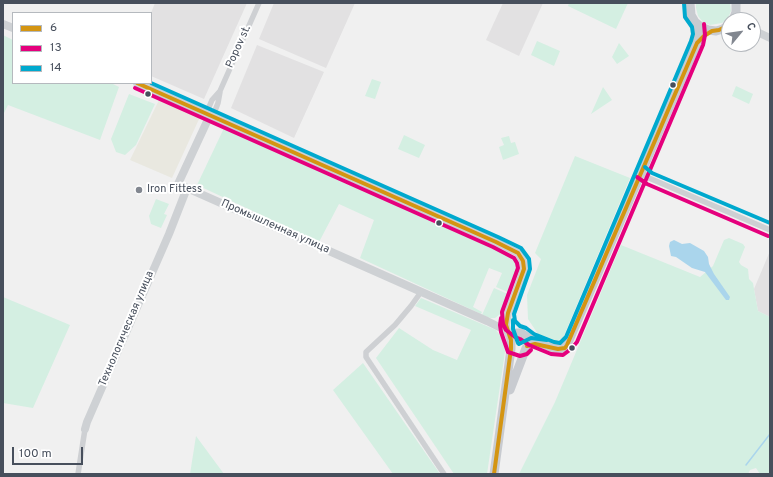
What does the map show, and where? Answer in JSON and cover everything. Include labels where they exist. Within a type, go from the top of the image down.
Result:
[{"type":"main road","points":[[689,4],[693,19],[698,25],[704,29],[712,31],[721,29]]},
{"type":"main road","points":[[698,25],[698,43]]},
{"type":"main road","points":[[527,343],[558,349],[564,348],[568,345],[641,172],[698,43],[704,36],[712,31]]},
{"type":"main road","points":[[504,404],[527,343],[523,333],[518,332],[509,338]]},
{"type":"main road","points":[[509,338],[516,350],[520,350],[527,343]]},
{"type":"main road","points":[[494,474],[504,404],[509,338]]},
{"type":"street","name":"Popov st.","points":[[209,115],[212,100],[220,91],[258,3]]},
{"type":"street","points":[[139,84],[518,253],[523,261],[524,269],[508,313],[506,325],[509,338]]},
{"type":"street","points":[[187,188],[178,184],[209,115]]},
{"type":"street","points":[[641,172],[649,178],[770,230]]},
{"type":"street","name":"Промышленная улица","points":[[187,188],[487,321],[509,338]]},
{"type":"street","name":"Технологическая улица","points":[[78,474],[87,422],[169,234],[187,188]]},
{"type":"street","points":[[421,292],[395,325],[366,352],[366,357],[444,474]]},
{"type":"street","points":[[508,313],[509,323],[518,332]]},
{"type":"shaded area","points":[[155,3],[247,3],[204,99],[152,76],[151,12]]},
{"type":"shaded area","points":[[274,3],[355,3],[326,68],[259,39]]},
{"type":"shaded area","points":[[503,3],[543,3],[519,56],[486,40]]},
{"type":"shaded area","points":[[257,45],[324,72],[294,138],[231,108]]},
{"type":"shaded area","points":[[160,98],[200,117],[172,178],[130,160]]},
{"type":"shaded area","points":[[770,251],[770,317],[758,311],[754,289]]},
{"type":"green space","points":[[569,3],[628,3],[616,29],[568,6]]},
{"type":"green space","points":[[696,3],[730,3],[731,11],[721,12],[721,23],[710,25],[703,22],[698,16]]},
{"type":"green space","points":[[3,35],[12,40],[12,84],[113,84],[119,87],[100,140],[8,105],[3,115]]},
{"type":"green space","points":[[537,41],[560,51],[554,66],[531,55]]},
{"type":"green space","points":[[619,43],[629,56],[617,64],[612,57]]},
{"type":"green space","points":[[372,79],[381,82],[375,99],[365,96]]},
{"type":"green space","points":[[736,86],[753,94],[749,104],[732,96]]},
{"type":"green space","points":[[603,87],[612,100],[591,114]]},
{"type":"green space","points":[[129,94],[155,104],[136,145],[125,155],[116,152],[111,139]]},
{"type":"green space","points":[[225,126],[512,255],[520,269],[510,293],[496,287],[502,273],[489,268],[473,307],[482,312],[481,314],[360,258],[374,220],[339,204],[319,242],[197,185]]},
{"type":"green space","points":[[404,135],[425,145],[419,158],[398,149]]},
{"type":"green space","points":[[509,136],[511,143],[515,142],[519,154],[503,160],[499,147],[504,145],[501,138]]},
{"type":"green space","points":[[575,156],[630,178],[563,338],[552,343],[538,334],[528,319],[527,295],[541,259],[535,253]]},
{"type":"green space","points":[[156,199],[169,204],[164,214],[167,215],[161,228],[151,224],[149,216]]},
{"type":"green space","points":[[729,238],[743,244],[745,247],[739,262],[748,269],[749,279],[753,283],[758,311],[770,317],[770,474],[760,474],[756,468],[750,470],[748,474],[519,474],[555,402],[621,245],[700,277],[713,266],[724,240]]},
{"type":"green space","points":[[494,288],[510,295],[503,312],[495,318],[490,318],[482,315]]},
{"type":"green space","points":[[3,297],[70,325],[33,408],[3,403]]},
{"type":"green space","points":[[421,298],[496,330],[504,341],[505,352],[487,474],[454,474],[376,358],[399,328],[433,350],[457,360],[471,330],[415,306]]},
{"type":"green space","points":[[363,363],[440,474],[393,474],[333,390]]},
{"type":"green space","points":[[196,436],[224,474],[190,474]]},
{"type":"water","points":[[674,240],[682,244],[690,243],[704,251],[708,257],[709,264],[714,274],[730,297],[729,300],[726,300],[705,272],[692,268],[676,257],[671,256],[669,246],[670,242]]},
{"type":"waterway","points":[[746,465],[770,434]]},
{"type":"transit line","name":"14","points":[[152,83],[521,248],[529,259],[530,269],[514,314],[515,321],[520,326],[526,328],[534,334],[560,343],[566,337],[691,41],[693,34],[692,27],[685,17],[684,3]]},
{"type":"transit line","name":"13","points":[[135,88],[493,247],[514,258],[518,268],[502,312],[503,324],[506,330],[529,345],[551,354],[563,355],[577,342],[703,45],[705,35],[704,24]]},
{"type":"transit line","name":"6","points":[[527,346],[535,344],[558,349],[565,348],[567,345],[697,43],[712,31],[721,29]]},
{"type":"transit line","name":"6","points":[[139,84],[518,253],[523,261],[524,269],[508,313],[506,325],[511,340],[511,349],[494,474]]},
{"type":"transit line","name":"14","points":[[645,167],[652,173],[770,223]]},
{"type":"transit line","name":"13","points":[[637,177],[647,184],[768,236]]},
{"type":"transit line","name":"13","points":[[501,318],[501,332],[508,352],[520,356],[527,354],[531,350]]},
{"type":"transit line","name":"14","points":[[513,320],[513,329],[519,344],[531,338],[547,340]]},
{"type":"place","name":"Iron Fittess","points":[[139,190]]}]
